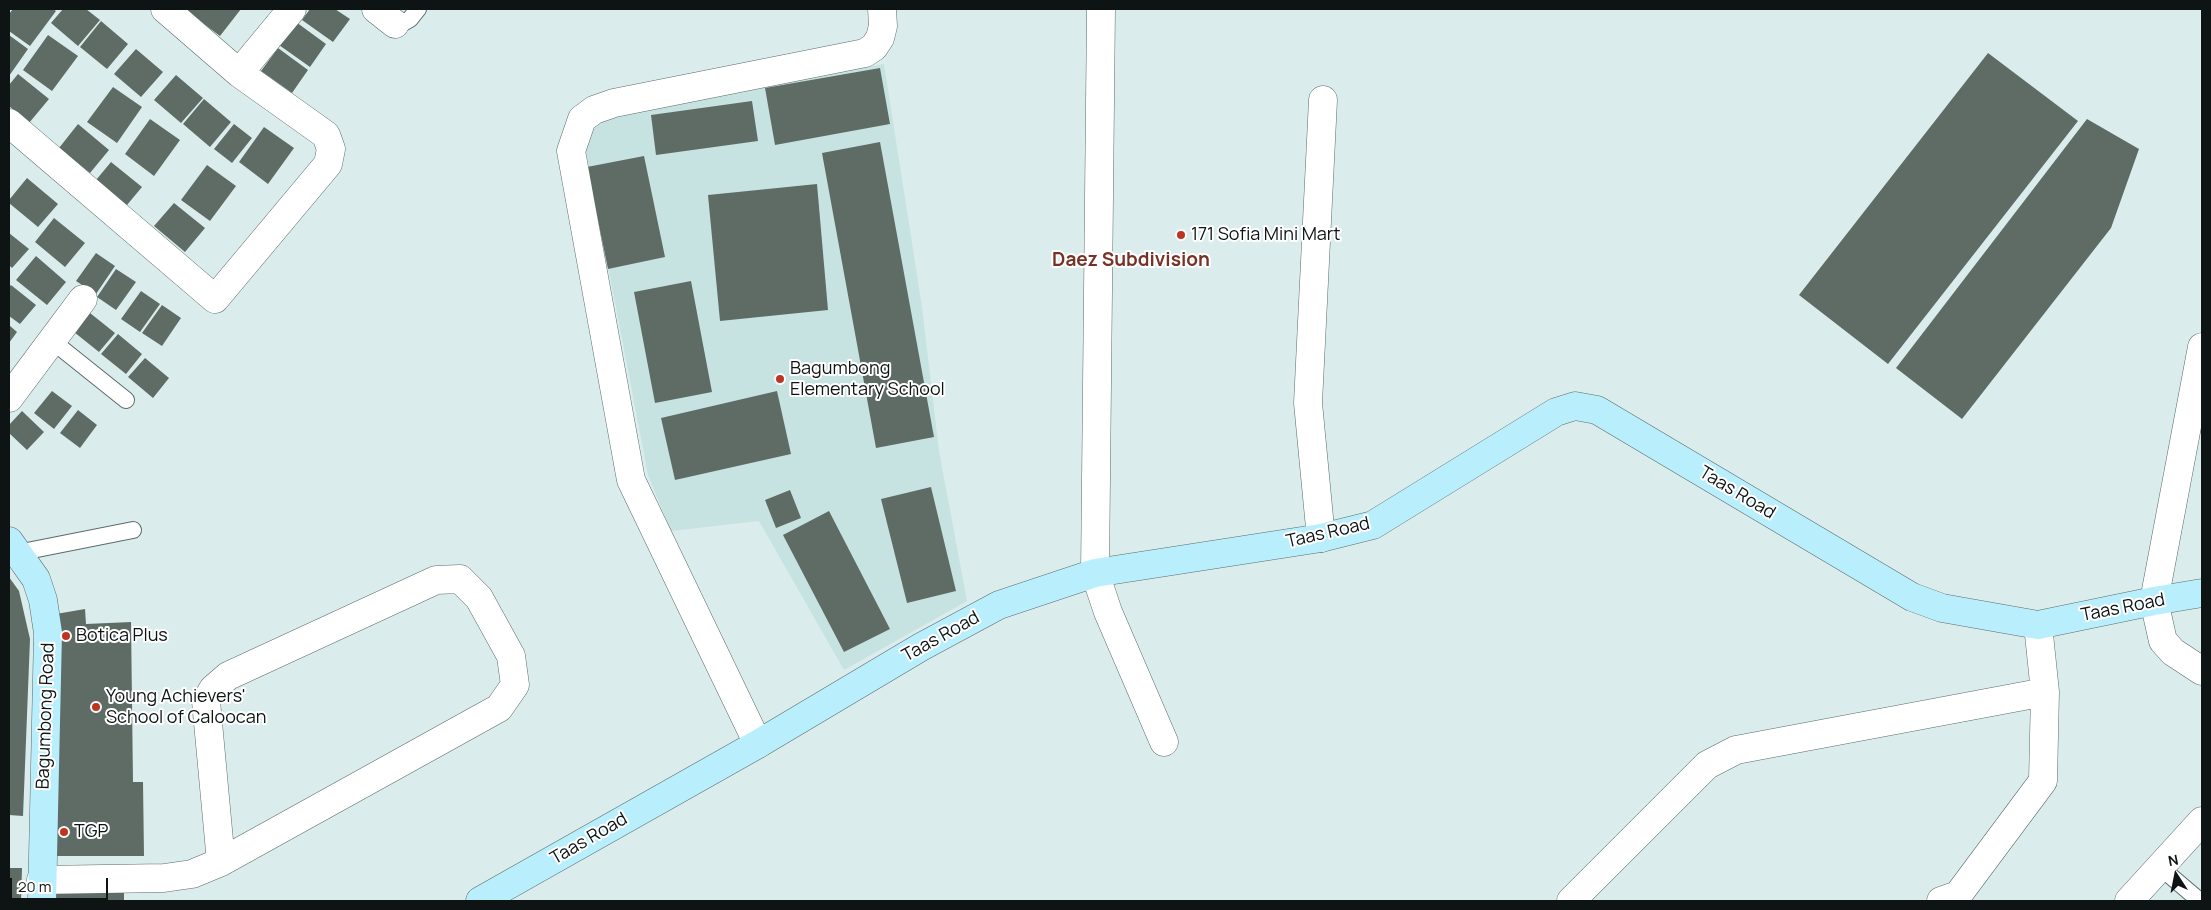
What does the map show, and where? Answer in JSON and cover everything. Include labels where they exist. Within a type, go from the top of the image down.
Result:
[{"type":"street","points":[[9,123],[215,299],[328,164],[331,149],[326,134],[239,73],[165,9]]},
{"type":"street","points":[[239,73],[292,9]]},
{"type":"street","points":[[758,744],[631,480],[571,151],[582,119],[594,110],[614,103],[866,53],[880,38],[883,26],[882,9]]},
{"type":"street","points":[[1101,9],[1095,573],[1108,612],[1164,742]]},
{"type":"street","points":[[1321,538],[1308,403],[1323,100]]},
{"type":"street","points":[[9,398],[50,340],[83,299]]},
{"type":"street","points":[[2202,347],[2154,601],[2163,641],[2173,652],[2202,671]]},
{"type":"street","name":"Taas Road","points":[[480,901],[758,744],[921,647],[999,605],[1095,573],[1321,538],[1373,525],[1556,412],[1575,406],[1597,410],[1912,597],[1942,608],[2038,625],[2202,593]]},
{"type":"street","name":"Bagumbong Road","points":[[13,547],[36,579],[43,600],[48,633],[42,891]]},
{"type":"street","points":[[42,891],[192,874],[220,862],[499,708],[515,685],[511,656],[479,598],[460,579],[436,580],[228,676],[213,690],[206,701],[220,862]]},
{"type":"street","points":[[1941,901],[1958,895],[2043,781],[2045,692],[2038,625]]},
{"type":"street","points":[[1571,901],[1707,765],[1736,750],[2045,692]]},
{"type":"street","points":[[2129,901],[2202,821]]},
{"type":"lane","points":[[385,16],[403,23],[418,9]]},
{"type":"lane","points":[[50,340],[126,400]]},
{"type":"lane","points":[[13,547],[133,530]]},
{"type":"lane","points":[[2160,867],[2200,901]]},
{"type":"shaded area","name":"Bagumbong Elementary School","points":[[884,64],[922,307],[939,451],[967,601],[844,670],[759,521],[671,531],[648,475],[583,135],[596,117]]},
{"type":"building","points":[[13,9],[53,9],[56,11],[30,46],[9,31],[9,14]]},
{"type":"building","points":[[63,9],[86,9],[100,20],[78,46],[51,23]]},
{"type":"building","points":[[184,9],[241,9],[220,36]]},
{"type":"building","points":[[310,9],[335,9],[350,19],[333,42],[302,20]]},
{"type":"building","points":[[101,21],[128,44],[107,69],[80,47]]},
{"type":"building","points":[[296,22],[326,44],[310,67],[279,45]]},
{"type":"building","points":[[9,35],[28,49],[9,76]]},
{"type":"building","points":[[48,35],[78,56],[52,91],[23,70]]},
{"type":"building","points":[[278,48],[308,70],[292,93],[261,71]]},
{"type":"building","points":[[136,49],[163,72],[141,97],[114,74]]},
{"type":"building","points":[[1988,53],[2078,121],[1888,364],[1799,295]]},
{"type":"building","points":[[880,68],[890,124],[775,145],[765,88]]},
{"type":"building","points":[[18,74],[49,99],[29,123],[9,106],[9,85]]},
{"type":"building","points":[[176,75],[203,98],[181,123],[154,100]]},
{"type":"building","points":[[113,87],[142,107],[117,143],[87,122]]},
{"type":"building","points":[[204,99],[231,122],[210,147],[183,124]]},
{"type":"building","points":[[752,101],[758,141],[656,155],[651,115]]},
{"type":"building","points":[[150,119],[180,140],[154,176],[125,154]]},
{"type":"building","points":[[2087,119],[2139,149],[2111,228],[1962,419],[1896,368]]},
{"type":"building","points":[[78,124],[109,150],[90,173],[59,148]]},
{"type":"building","points":[[234,124],[252,138],[232,163],[214,149]]},
{"type":"building","points":[[264,127],[294,148],[268,184],[239,162]]},
{"type":"building","points":[[880,142],[934,437],[876,448],[822,153]]},
{"type":"building","points":[[644,156],[665,257],[608,269],[587,167]]},
{"type":"building","points":[[111,162],[142,187],[122,211],[91,186]]},
{"type":"building","points":[[207,165],[236,186],[210,221],[181,200]]},
{"type":"building","points":[[27,178],[58,204],[38,227],[9,203],[9,200]]},
{"type":"building","points":[[817,184],[828,310],[720,321],[708,195]]},
{"type":"building","points":[[174,203],[205,228],[185,252],[154,226]]},
{"type":"building","points":[[54,218],[85,243],[65,267],[35,242]]},
{"type":"building","points":[[9,233],[29,249],[12,268],[9,265]]},
{"type":"building","points":[[96,253],[115,266],[96,294],[76,281]]},
{"type":"building","points":[[36,256],[66,282],[47,305],[16,280]]},
{"type":"building","points":[[116,269],[136,282],[116,310],[97,297]]},
{"type":"building","points":[[691,281],[712,392],[655,403],[634,292]]},
{"type":"building","points":[[11,285],[36,305],[20,324],[9,316],[9,287]]},
{"type":"building","points":[[141,291],[160,304],[140,332],[121,319]]},
{"type":"building","points":[[162,305],[181,318],[162,346],[142,333]]},
{"type":"building","points":[[90,313],[115,333],[99,352],[74,332]]},
{"type":"building","points":[[9,325],[17,332],[9,343]]},
{"type":"building","points":[[118,334],[142,354],[126,374],[101,354]]},
{"type":"building","points":[[145,358],[169,378],[153,398],[128,377]]},
{"type":"building","points":[[52,391],[72,406],[54,429],[34,413]]},
{"type":"building","points":[[777,391],[791,454],[675,480],[661,418]]},
{"type":"building","points":[[78,410],[97,425],[80,448],[60,433]]},
{"type":"building","points":[[22,411],[44,432],[27,450],[9,433],[9,425]]},
{"type":"building","points":[[931,487],[956,591],[907,603],[881,499]]},
{"type":"building","points":[[790,490],[801,518],[776,528],[765,500]]},
{"type":"building","points":[[829,511],[890,629],[844,652],[783,535]]},
{"type":"building","points":[[9,577],[19,591],[30,639],[23,816],[9,815]]},
{"type":"building","name":"Young Achievers' School of Caloocan","points":[[85,609],[86,624],[131,622],[133,782],[143,782],[144,856],[57,856],[56,614]]},
{"type":"building","points":[[9,868],[22,868],[21,901],[9,901]]},
{"type":"building","points":[[48,889],[124,890],[124,901],[49,901]]},
{"type":"place","name":"171 Sofia Mini Mart","points":[[1181,235]]},
{"type":"place","name":"Bagumbong Elementary School","points":[[780,379]]},
{"type":"place","name":"Botica Plus","points":[[66,636]]},
{"type":"place","name":"Young Achievers' School of Caloocan","points":[[96,707]]},
{"type":"place","name":"TGP","points":[[64,832]]},
{"type":"district","name":"Daez Subdivision","points":[[1131,261]]}]
